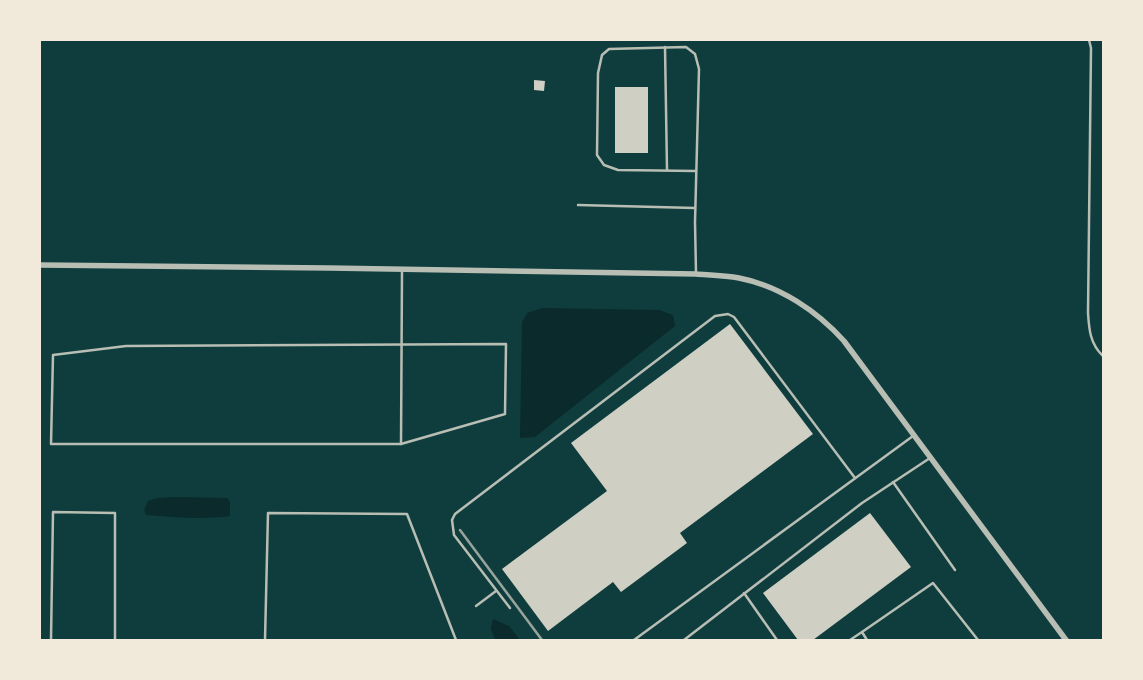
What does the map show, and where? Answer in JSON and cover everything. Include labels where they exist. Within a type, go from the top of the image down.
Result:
[{"type":"street","points":[[40,266],[696,274],[724,276],[767,286],[808,308],[829,324],[844,341],[1066,640]]},
{"type":"lane","points":[[1089,40],[1091,48],[1088,312],[1092,341],[1103,356]]},
{"type":"lane","points":[[665,47],[667,170]]},
{"type":"lane","points":[[696,171],[618,170],[604,164],[597,154],[598,73],[602,55],[609,49],[686,47],[695,54],[699,69],[695,208],[696,274]]},
{"type":"lane","points":[[578,206],[695,208]]},
{"type":"lane","points":[[402,270],[402,444]]},
{"type":"lane","points":[[510,608],[454,535],[452,520],[455,514],[715,316],[728,314],[734,317],[855,478]]},
{"type":"lane","points":[[506,344],[505,414],[402,444],[51,444],[52,356],[126,346],[401,345],[506,344]]},
{"type":"lane","points":[[634,640],[914,435]]},
{"type":"lane","points":[[684,640],[862,503],[931,458]]},
{"type":"lane","points":[[893,482],[955,570]]},
{"type":"lane","points":[[51,640],[53,512],[62,512],[115,513],[115,640]]},
{"type":"lane","points":[[265,640],[268,513],[407,514],[456,640]]},
{"type":"lane","points":[[850,640],[933,583],[978,640]]},
{"type":"lane","points":[[476,606],[496,591]]},
{"type":"lane","points":[[744,593],[777,640]]},
{"type":"lane","points":[[862,632],[867,640]]},
{"type":"water","points":[[542,308],[659,310],[673,315],[675,326],[535,437],[520,438],[522,322],[527,313]]},
{"type":"water","points":[[157,498],[228,498],[230,516],[198,518],[146,515],[144,510],[148,501]]},
{"type":"water","points":[[493,619],[509,626],[520,640],[495,640],[491,629]]},
{"type":"building","points":[[534,80],[545,81],[544,91],[534,90]]},
{"type":"building","points":[[615,87],[648,87],[648,153],[615,153]]},
{"type":"building","points":[[730,324],[813,434],[680,533],[687,543],[621,592],[613,582],[548,631],[502,569],[607,491],[571,443]]},
{"type":"building","points":[[870,513],[911,567],[813,640],[798,640],[763,593]]},
{"type":"railway","points":[[460,530],[542,640]]}]
